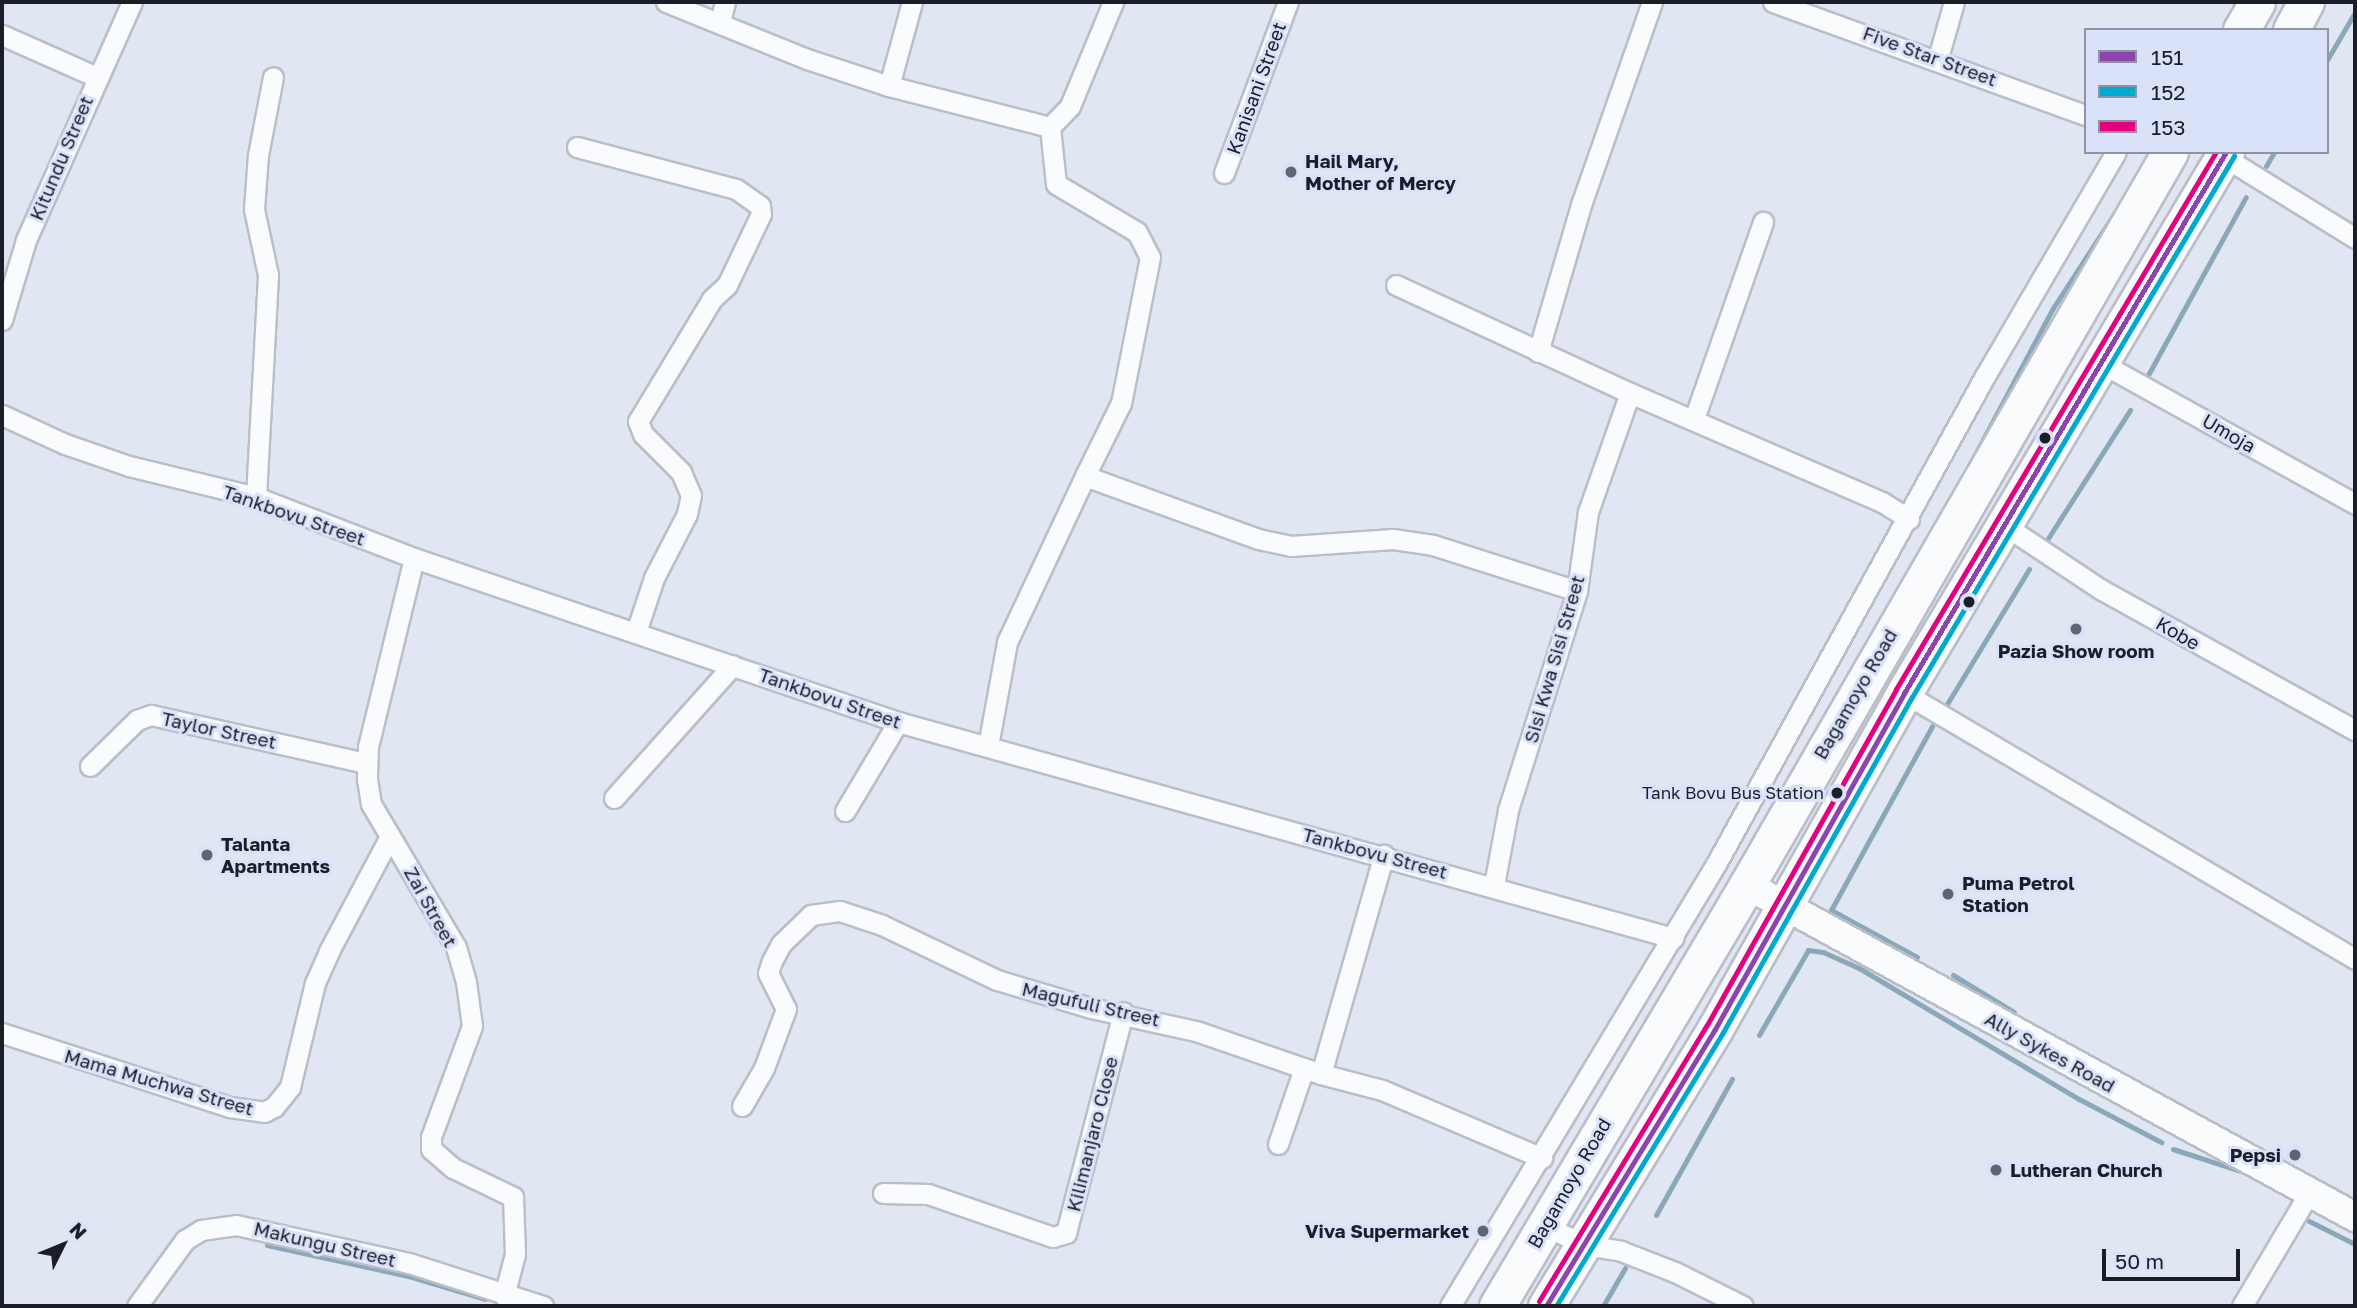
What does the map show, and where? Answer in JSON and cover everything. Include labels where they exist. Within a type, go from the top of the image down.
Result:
[{"type":"highway","points":[[2242,28],[2257,2]]},
{"type":"highway","points":[[2292,28],[2306,2]]},
{"type":"highway","name":"Bagamoyo Road","points":[[1497,1306],[1670,1010],[1747,885],[2167,154]]},
{"type":"highway","points":[[1546,1306],[1585,1245],[1783,906],[1904,693],[2007,527],[2225,154]]},
{"type":"main road","name":"Ally Sykes Road","points":[[1747,885],[2355,1217]]},
{"type":"street","name":"Kitundu Street","points":[[2,320],[26,240],[132,2]]},
{"type":"street","points":[[666,2],[807,59],[889,86],[1050,127]]},
{"type":"street","points":[[720,22],[725,2]]},
{"type":"street","points":[[889,86],[912,2]]},
{"type":"street","points":[[988,746],[1007,642],[1121,402],[1150,257],[1137,232],[1056,184],[1050,127],[1070,106],[1113,2]]},
{"type":"street","name":"Kanisani Street","points":[[1224,173],[1288,2]]},
{"type":"street","points":[[1538,352],[1583,202],[1652,2]]},
{"type":"street","name":"Five Star Street","points":[[1773,2],[1938,58],[2084,114]]},
{"type":"street","points":[[1938,58],[1954,2]]},
{"type":"street","points":[[2,35],[97,77]]},
{"type":"street","points":[[256,497],[268,275],[254,209],[258,155],[273,77]]},
{"type":"street","points":[[577,147],[736,188],[760,206],[761,214],[727,285],[712,299],[638,421],[643,434],[681,472],[691,495],[687,514],[654,578],[636,632]]},
{"type":"street","points":[[1450,1306],[1673,938],[1909,519],[1985,376],[2115,154]]},
{"type":"street","points":[[2225,154],[2355,238]]},
{"type":"street","points":[[1694,419],[1763,222]]},
{"type":"street","points":[[1396,285],[1909,519]]},
{"type":"street","name":"Umoja","points":[[2101,363],[2355,504]]},
{"type":"street","name":"Sisi Kwa Sisi Street","points":[[1494,886],[1508,810],[1577,591],[1588,512],[1630,393]]},
{"type":"street","name":"Tankbovu Street","points":[[2,415],[65,444],[129,466],[256,497],[414,558],[898,722],[1384,855],[1673,938]]},
{"type":"street","points":[[1085,476],[1258,539],[1291,546],[1393,539],[1433,545],[1577,591]]},
{"type":"street","name":"Kobe","points":[[2007,527],[2102,590],[2355,730]]},
{"type":"street","name":"Zai Street","points":[[414,558],[366,763],[371,804],[456,947],[466,982],[472,1026],[430,1149],[453,1168],[513,1197],[513,1301]]},
{"type":"street","points":[[614,798],[733,665]]},
{"type":"street","points":[[1904,693],[2355,959]]},
{"type":"street","name":"Taylor Street","points":[[90,766],[137,720],[151,715],[366,763]]},
{"type":"street","points":[[845,811],[898,722]]},
{"type":"street","name":"Mama Muchwa Street","points":[[2,1033],[230,1107],[264,1112],[274,1107],[290,1087],[316,983],[329,950],[389,838]]},
{"type":"street","points":[[1278,1144],[1312,1071],[1384,855]]},
{"type":"street","name":"Magufuli Street","points":[[742,1106],[764,1068],[786,1009],[768,973],[772,961],[797,927],[821,911],[840,912],[883,925],[997,981],[1091,1008],[1123,1012],[1196,1031],[1312,1071],[1382,1090],[1542,1158]]},
{"type":"street","points":[[1639,994],[1670,1010]]},
{"type":"street","name":"Kilimanjaro Close","points":[[883,1193],[928,1194],[1053,1237],[1066,1233],[1123,1012]]},
{"type":"street","points":[[2242,1306],[2309,1193]]},
{"type":"street","name":"Makungu Street","points":[[137,1306],[185,1240],[220,1225],[343,1246],[409,1263],[513,1301],[543,1306]]},
{"type":"street","points":[[1545,1226],[1585,1245],[1643,1259],[1743,1306]]},
{"type":"waterway","points":[[2329,57],[2355,12]]},
{"type":"waterway","points":[[2266,166],[2273,154]]},
{"type":"waterway","points":[[2148,375],[2246,197]]},
{"type":"waterway","points":[[1961,481],[2053,308],[2120,205]]},
{"type":"waterway","points":[[2045,543],[2130,410]]},
{"type":"waterway","points":[[1947,704],[2029,569]]},
{"type":"waterway","points":[[1917,957],[1831,910],[1932,726]]},
{"type":"waterway","points":[[1759,1035],[1808,950],[1823,952],[1859,968],[2079,1099],[2161,1142]]},
{"type":"waterway","points":[[1953,975],[2014,1012]]},
{"type":"waterway","points":[[1656,1215],[1732,1079]]},
{"type":"waterway","points":[[2173,1149],[2247,1173]]},
{"type":"waterway","points":[[2307,1220],[2355,1244]]},
{"type":"waterway","points":[[267,1245],[412,1277],[485,1299]]},
{"type":"waterway","points":[[1603,1306],[1625,1268]]},
{"type":"transit line","name":"153","points":[[1539,1301],[1707,1025],[1896,689],[2215,154]]},
{"type":"transit line","name":"151","points":[[1546,1306],[1715,1029],[1904,693],[2225,154]]},
{"type":"transit line","name":"152","points":[[1556,1306],[1722,1034],[1912,697],[2234,156]]},
{"type":"place","name":"Hail Mary, Mother of Mercy","points":[[1291,172]]},
{"type":"place","name":"Pazia Show room","points":[[2076,629]]},
{"type":"place","name":"Tank Bovu Bus Station","points":[[1837,793]]},
{"type":"place","name":"Talanta Apartments","points":[[207,855]]},
{"type":"place","name":"Puma Petrol Station","points":[[1948,894]]},
{"type":"place","name":"Pepsi","points":[[2295,1155]]},
{"type":"place","name":"Lutheran Church","points":[[1996,1170]]},
{"type":"place","name":"Viva Supermarket","points":[[1483,1231]]}]
